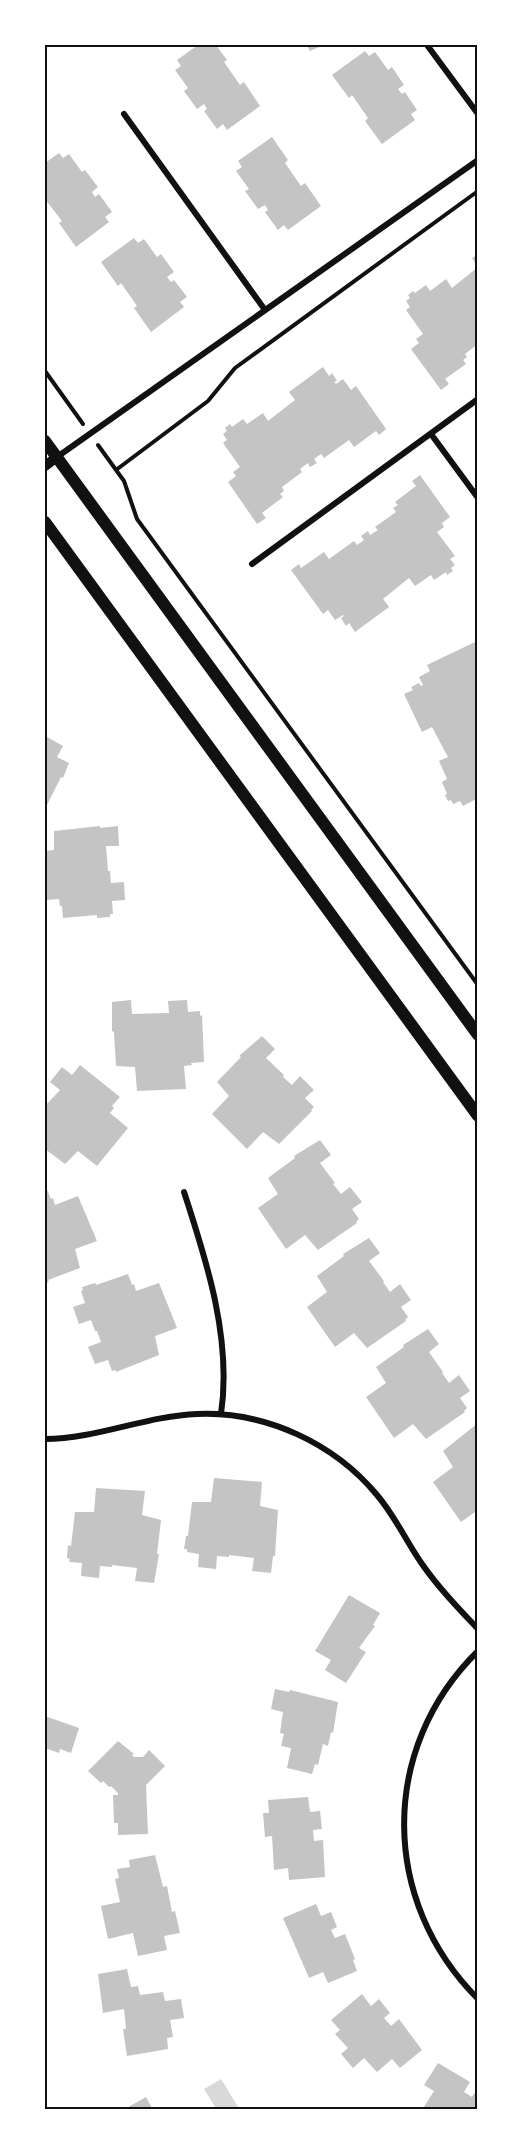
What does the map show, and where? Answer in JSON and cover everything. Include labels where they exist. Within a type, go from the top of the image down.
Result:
[{"type":"main road","points":[[45,441],[478,1035]]},
{"type":"main road","points":[[45,522],[478,1116]]},
{"type":"street","points":[[427,45],[478,114]]},
{"type":"street","points":[[124,114],[266,310]]},
{"type":"street","points":[[45,466],[478,160]]},
{"type":"street","points":[[252,564],[478,399]]},
{"type":"street","points":[[431,434],[478,498]]},
{"type":"street","points":[[184,1192],[201,1244],[216,1309],[222,1364],[221,1414]]},
{"type":"street","points":[[45,1439],[80,1435],[167,1417],[221,1414],[259,1421],[293,1432],[346,1465],[367,1483],[384,1503],[432,1578],[478,1629]]},
{"type":"street","points":[[478,1651],[442,1692],[424,1725],[409,1773],[404,1816],[409,1872],[426,1925],[446,1960],[478,1999]]},
{"type":"path","points":[[478,191],[235,368],[208,402],[116,470],[124,481],[137,519],[478,985]]},
{"type":"path","points":[[45,371],[62,394]]},
{"type":"shaded area","points":[[221,2079],[240,2110],[217,2110],[204,2089]]},
{"type":"building","points":[[198,45],[216,45],[227,60],[224,62],[240,85],[244,82],[260,106],[227,130],[223,124],[217,129],[204,111],[207,109],[204,104],[197,109],[184,91],[188,88],[175,70],[181,66],[177,60]]},
{"type":"building","points":[[307,45],[324,45],[310,51]]},
{"type":"building","points":[[365,51],[369,56],[375,52],[388,70],[392,67],[404,85],[398,89],[402,94],[405,92],[417,110],[411,114],[415,120],[382,144],[365,121],[368,118],[352,95],[349,98],[332,75]]},
{"type":"building","points":[[272,137],[288,160],[285,163],[301,186],[305,183],[321,206],[288,230],[284,225],[278,230],[265,212],[268,210],[265,205],[258,209],[245,191],[249,189],[236,171],[242,167],[238,161]]},
{"type":"building","points":[[59,153],[63,158],[69,154],[82,172],[85,170],[98,187],[92,192],[95,197],[99,194],[112,212],[105,217],[109,222],[76,247],[59,223],[62,221],[45,199],[45,163]]},
{"type":"building","points":[[134,238],[138,243],[144,239],[157,257],[161,254],[174,272],[167,277],[171,282],[174,280],[187,297],[180,302],[184,307],[151,332],[134,308],[137,306],[121,283],[118,286],[101,262]]},
{"type":"building","points":[[478,254],[478,267],[472,258]]},
{"type":"building","points":[[478,267],[478,344],[465,354],[467,357],[463,360],[466,364],[445,379],[449,384],[441,390],[411,349],[419,343],[416,339],[423,334],[406,310],[410,307],[406,301],[410,298],[408,295],[413,291],[415,293],[426,285],[430,291],[446,279],[452,288]]},
{"type":"building","points":[[323,367],[329,376],[332,373],[337,381],[334,382],[336,384],[343,379],[351,390],[356,386],[386,429],[379,435],[376,431],[354,447],[349,440],[324,458],[321,454],[314,459],[317,463],[310,467],[308,463],[300,469],[302,472],[282,487],[284,491],[280,494],[283,497],[262,513],[266,518],[257,524],[228,482],[236,476],[233,472],[240,467],[223,443],[227,440],[223,434],[227,431],[225,428],[230,424],[232,427],[243,419],[247,424],[263,413],[268,421],[295,400],[289,392]]},
{"type":"building","points":[[420,475],[450,517],[442,523],[444,527],[437,532],[455,556],[450,559],[455,565],[451,568],[453,571],[447,575],[446,572],[434,580],[431,575],[415,586],[409,578],[383,599],[389,607],[355,632],[349,623],[346,626],[341,618],[343,615],[335,620],[328,610],[323,614],[291,570],[299,564],[301,568],[324,552],[329,559],[354,541],[357,545],[364,540],[361,536],[368,531],[370,535],[378,530],[375,527],[396,512],[393,508],[398,505],[395,502],[416,486],[412,481]]},
{"type":"building","points":[[475,642],[478,648],[475,652],[478,658],[478,798],[463,806],[460,801],[453,804],[451,800],[448,801],[442,782],[447,779],[439,761],[448,757],[432,727],[422,732],[404,694],[413,690],[411,687],[419,683],[423,685],[419,677],[430,671],[427,665]]},
{"type":"building","points":[[47,737],[63,746],[57,757],[69,763],[45,809],[45,741]]},
{"type":"building","points":[[100,826],[100,828],[118,826],[119,846],[106,846],[108,871],[110,871],[111,883],[124,882],[125,900],[112,901],[113,914],[110,914],[110,917],[97,918],[97,915],[63,918],[59,899],[45,900],[45,851],[54,850],[54,831]]},
{"type":"building","points":[[131,1000],[132,1014],[169,1013],[168,1001],[187,1000],[188,1012],[200,1011],[204,1062],[184,1066],[186,1089],[137,1091],[135,1067],[116,1066],[114,1032],[112,1031],[112,1002]]},
{"type":"building","points":[[262,1036],[275,1049],[266,1058],[284,1075],[283,1077],[292,1085],[300,1076],[314,1090],[305,1098],[314,1107],[279,1144],[263,1132],[247,1149],[212,1114],[229,1096],[217,1082],[241,1057],[239,1056]]},
{"type":"building","points":[[80,1065],[120,1097],[112,1106],[114,1108],[110,1113],[128,1128],[97,1166],[78,1151],[65,1164],[45,1149],[45,1106],[60,1090],[50,1082],[62,1067],[72,1075]]},
{"type":"building","points":[[320,1140],[331,1155],[320,1163],[335,1183],[333,1184],[341,1194],[350,1187],[362,1202],[352,1209],[359,1219],[357,1223],[318,1250],[305,1235],[286,1249],[258,1208],[278,1194],[268,1178],[295,1158],[294,1156]]},
{"type":"building","points":[[45,1185],[55,1205],[78,1196],[97,1241],[75,1249],[80,1268],[45,1283]]},
{"type":"building","points":[[369,1238],[380,1253],[369,1261],[383,1282],[390,1292],[400,1284],[411,1300],[401,1307],[408,1317],[406,1321],[367,1348],[354,1333],[335,1347],[307,1307],[327,1292],[317,1276],[344,1256],[343,1254]]},
{"type":"building","points":[[128,1274],[136,1291],[159,1283],[177,1328],[155,1336],[159,1355],[116,1372],[116,1370],[112,1371],[108,1360],[95,1364],[88,1347],[101,1342],[97,1331],[91,1320],[79,1324],[73,1307],[85,1303],[82,1287],[95,1283],[96,1285]]},
{"type":"building","points":[[428,1329],[439,1344],[429,1352],[442,1373],[449,1383],[459,1375],[470,1391],[460,1398],[467,1408],[465,1412],[426,1439],[413,1424],[394,1438],[366,1397],[386,1383],[376,1367],[404,1347],[403,1345]]},
{"type":"building","points":[[478,1423],[478,1510],[461,1522],[433,1482],[453,1467],[443,1451]]},
{"type":"building","points":[[214,1478],[262,1482],[260,1506],[278,1510],[275,1556],[273,1556],[271,1573],[252,1571],[254,1558],[229,1555],[229,1557],[217,1556],[216,1569],[198,1567],[199,1554],[187,1552],[187,1549],[184,1549],[192,1502],[211,1502]]},
{"type":"building","points":[[96,1488],[145,1491],[142,1515],[161,1520],[154,1583],[135,1581],[137,1568],[112,1565],[112,1567],[100,1566],[99,1578],[81,1576],[82,1563],[69,1562],[68,1545],[71,1546],[75,1512],[94,1512]]},
{"type":"building","points":[[349,1595],[380,1613],[373,1625],[375,1626],[359,1648],[366,1652],[346,1683],[325,1670],[331,1660],[315,1651]]},
{"type":"building","points":[[275,1689],[289,1692],[290,1690],[338,1702],[333,1733],[331,1732],[328,1746],[323,1744],[318,1765],[315,1764],[312,1774],[287,1768],[291,1748],[281,1746],[284,1734],[280,1733],[283,1712],[271,1709]]},
{"type":"building","points":[[45,1716],[79,1728],[71,1753],[60,1749],[59,1753],[45,1748]]},
{"type":"building","points":[[118,1741],[134,1754],[132,1755],[134,1757],[143,1757],[149,1750],[165,1766],[146,1785],[148,1834],[118,1835],[118,1823],[114,1823],[113,1795],[118,1795],[118,1793],[103,1781],[101,1783],[88,1771]]},
{"type":"building","points":[[308,1797],[310,1812],[320,1811],[322,1829],[313,1830],[314,1841],[323,1840],[325,1877],[289,1880],[288,1868],[274,1870],[272,1836],[265,1837],[263,1813],[269,1813],[268,1800]]},
{"type":"building","points":[[155,1855],[163,1887],[167,1886],[172,1912],[175,1911],[180,1933],[164,1936],[167,1950],[138,1956],[133,1933],[108,1939],[101,1906],[120,1902],[115,1879],[119,1878],[117,1869],[130,1867],[129,1860]]},
{"type":"building","points":[[316,1904],[321,1916],[331,1912],[337,1927],[331,1930],[335,1938],[345,1934],[357,1971],[328,1983],[323,1972],[309,1978],[283,1918]]},
{"type":"building","points":[[127,1969],[131,1987],[138,1986],[140,1995],[163,1992],[165,2001],[181,1999],[184,2018],[170,2020],[173,2037],[167,2038],[168,2049],[127,2056],[123,2029],[126,2029],[124,2009],[103,2013],[98,1974]]},
{"type":"building","points":[[362,1994],[371,2006],[379,1999],[390,2013],[384,2018],[391,2026],[399,2019],[422,2050],[400,2068],[392,2059],[377,2072],[364,2058],[353,2068],[341,2054],[348,2048],[335,2034],[340,2030],[331,2020]]},
{"type":"building","points":[[438,2063],[470,2082],[464,2092],[472,2097],[474,2093],[478,2096],[478,2110],[422,2110],[434,2091],[424,2085]]},
{"type":"building","points":[[146,2097],[153,2110],[123,2110]]}]
